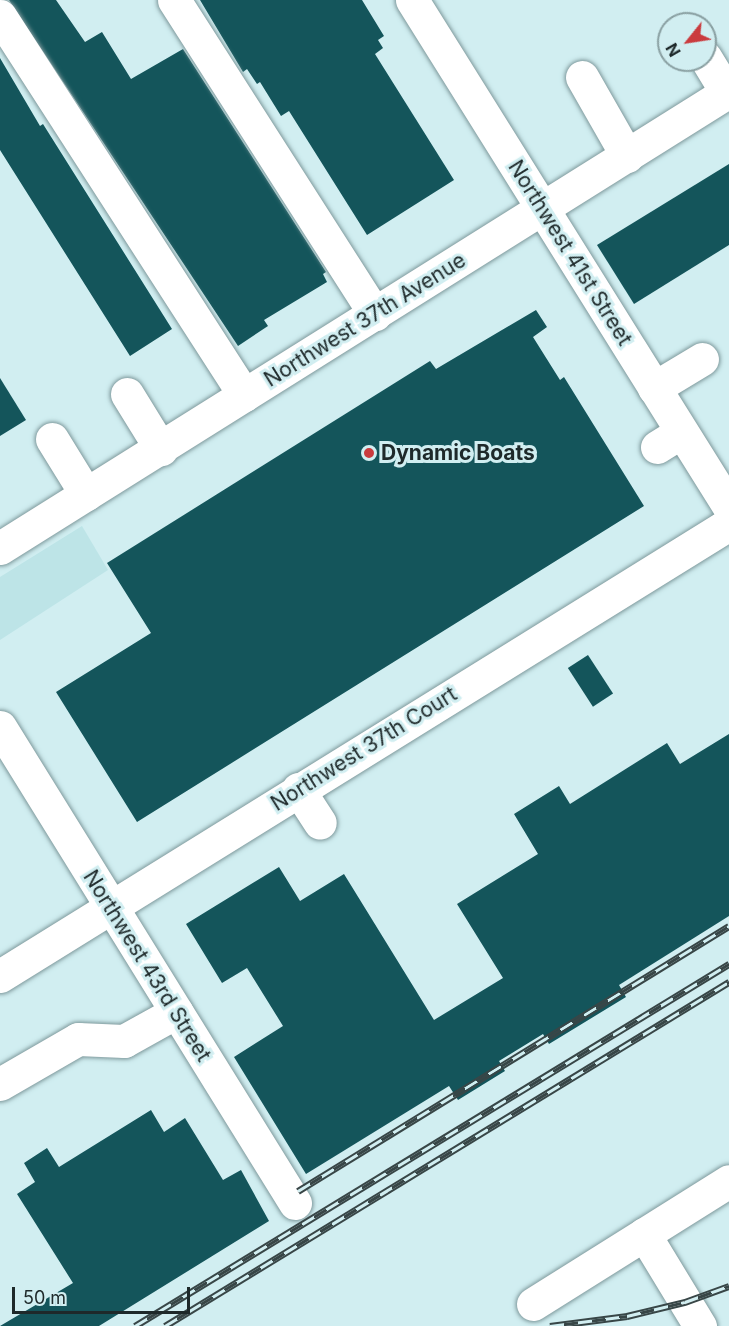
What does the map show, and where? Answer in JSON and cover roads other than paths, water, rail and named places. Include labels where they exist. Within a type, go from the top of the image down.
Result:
[{"type":"street","points":[[174,0],[375,314]]},
{"type":"street","name":"Northwest 41st Street","points":[[412,0],[654,388],[669,440],[729,507]]},
{"type":"street","points":[[0,16],[244,395]]},
{"type":"street","points":[[715,72],[728,92]]},
{"type":"street","points":[[582,77],[627,156]]},
{"type":"street","name":"Northwest 37th Avenue","points":[[0,548],[728,92]]},
{"type":"street","points":[[654,388],[702,358]]},
{"type":"street","points":[[127,394],[161,449]]},
{"type":"street","points":[[52,439],[86,494]]},
{"type":"street","name":"Northwest 37th Court","points":[[0,976],[298,789],[729,524]]},
{"type":"street","name":"Northwest 43rd Street","points":[[3,741],[110,906],[294,1203]]},
{"type":"street","points":[[298,789],[320,823]]},
{"type":"street","points":[[0,1084],[78,1039],[124,1041],[176,1012]]},
{"type":"street","points":[[533,1304],[729,1181]]},
{"type":"street","points":[[644,1234],[700,1326]]},
{"type":"railway","points":[[298,1191],[729,926]]},
{"type":"railway","points":[[135,1326],[729,964]]},
{"type":"railway","points":[[165,1326],[729,982]]},
{"type":"railway","points":[[550,1326],[627,1316],[685,1302],[729,1286]]},
{"type":"place","name":"Dynamic Boats","points":[[369,453]]}]
